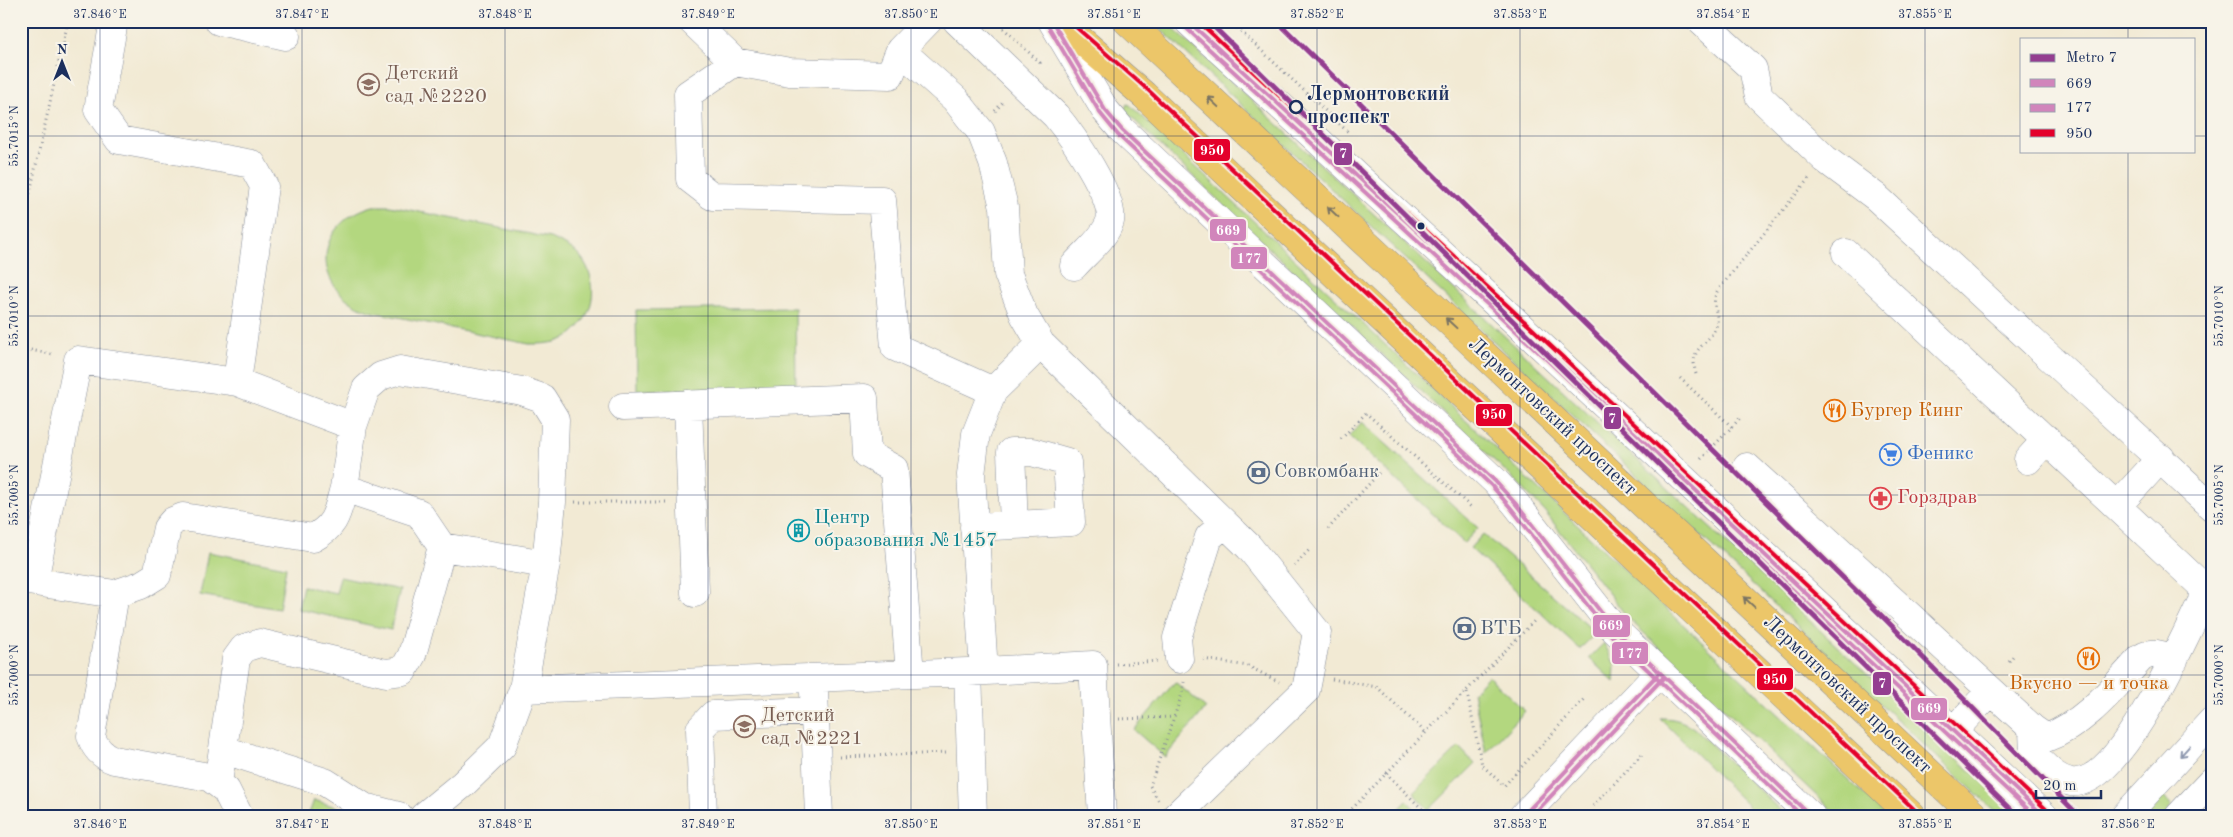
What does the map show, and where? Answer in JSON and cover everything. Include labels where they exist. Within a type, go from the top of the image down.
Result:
[{"type":"main road","points":[[1058,21],[1144,95],[1912,816]]},
{"type":"main road","name":"Лермонтовский проспект","points":[[1127,21],[1975,816]]},
{"type":"street","points":[[114,21],[98,110],[119,140],[252,164],[264,186],[236,382]]},
{"type":"street","points":[[692,21],[735,62],[790,72],[890,75],[900,50],[928,21]]},
{"type":"street","points":[[957,21],[1056,116],[1067,130],[1105,193],[1111,213],[1106,230],[1074,266]]},
{"type":"street","points":[[1052,21],[1105,110],[1122,130],[1495,481],[1515,503],[1615,630],[1811,816]]},
{"type":"street","points":[[1188,21],[1516,323],[2044,816]]},
{"type":"street","points":[[1701,21],[1753,69],[1759,96],[1825,159],[1876,197],[2212,507]]},
{"type":"street","points":[[231,22],[286,36]]},
{"type":"street","points":[[900,50],[954,99],[981,132],[993,163],[1004,207],[1008,274],[1024,314],[1040,344],[1250,547],[1317,632],[1306,690],[1169,812]]},
{"type":"street","points":[[735,62],[688,94],[690,179],[712,196],[882,200],[895,347],[993,391]]},
{"type":"street","points":[[1846,253],[2201,585],[2202,601],[2174,660],[2147,709],[2107,766],[2088,779],[2073,782],[2057,778],[2034,756],[2039,734]]},
{"type":"street","points":[[973,816],[971,752],[976,671],[974,527],[971,475],[976,434],[993,391],[1040,344]]},
{"type":"street","points":[[353,426],[236,382],[78,360],[28,581],[115,594],[141,585],[157,575],[167,528],[173,522],[183,517],[313,538],[325,532],[335,520],[344,488],[353,426],[366,388],[381,376],[400,370],[529,393],[542,398],[555,420],[552,502],[546,564],[523,688],[502,746],[463,784],[424,816]]},
{"type":"street","points":[[623,407],[864,398],[867,454],[894,469],[910,674]]},
{"type":"street","points":[[688,404],[695,593]]},
{"type":"street","points":[[2028,460],[2047,439]]},
{"type":"street","points":[[2117,506],[2161,458]]},
{"type":"street","points":[[1747,466],[2039,734],[2065,746],[2082,744],[2092,722],[2096,706],[2141,658],[2149,653],[2159,654],[2174,660]]},
{"type":"street","points":[[344,488],[419,513],[442,547],[546,564]]},
{"type":"street","points":[[1182,668],[1178,638],[1209,537],[1225,524]]},
{"type":"street","points":[[974,527],[1014,525]]},
{"type":"street","points":[[218,783],[236,659],[244,648],[260,643],[386,673],[403,671],[412,655],[442,547]]},
{"type":"street","points":[[115,594],[91,736],[94,744],[104,756],[114,760],[209,777],[226,790],[239,816]]},
{"type":"street","points":[[523,688],[814,678],[1093,665],[1102,816]]},
{"type":"street","points":[[1523,816],[1659,673]]},
{"type":"street","points":[[814,678],[819,816]]},
{"type":"street","points":[[1959,736],[1996,696]]},
{"type":"street","points":[[703,816],[700,729],[713,715],[815,711]]},
{"type":"street","points":[[2125,816],[2212,721]]},
{"type":"street","points":[[224,750],[325,782],[364,807],[399,816]]},
{"type":"street","points":[[2158,780],[2183,812],[2212,781]]},
{"type":"path","points":[[21,233],[68,21]]},
{"type":"path","points":[[996,21],[1023,46]]},
{"type":"path","points":[[1696,374],[1693,363],[1695,353],[1714,330],[1718,322],[1713,298],[1825,159]]},
{"type":"path","points":[[21,348],[78,360]]},
{"type":"path","points":[[1680,378],[1732,427]]},
{"type":"path","points":[[1341,439],[1366,413],[1471,507]]},
{"type":"path","points":[[1700,460],[1742,416]]},
{"type":"path","points":[[1328,529],[1379,473]]},
{"type":"path","points":[[552,502],[692,502]]},
{"type":"path","points":[[1345,816],[1536,619]]},
{"type":"path","points":[[2010,660],[2014,655]]},
{"type":"path","points":[[1169,812],[1150,786],[1182,694],[1182,668]]},
{"type":"path","points":[[1309,675],[1377,687],[1426,733]]},
{"type":"path","points":[[1467,692],[1482,765],[1504,786],[1584,699]]},
{"type":"path","points":[[1096,719],[1174,717]]},
{"type":"path","points":[[817,758],[971,752]]},
{"type":"path","points":[[1593,806],[1642,754]]},
{"type":"path","points":[[1386,773],[1429,816]]},
{"type":"green space","points":[[1152,21],[1165,21],[2019,816],[2000,816]]},
{"type":"green space","points":[[1127,104],[1887,816],[1838,816],[1628,618],[1545,512],[1517,482],[1161,146],[1124,110]]},
{"type":"green space","points":[[373,206],[390,206],[550,238],[577,253],[587,267],[593,290],[588,312],[574,332],[564,339],[551,343],[529,344],[369,311],[350,301],[336,288],[328,273],[326,257],[329,241],[338,227],[353,215]]},
{"type":"green space","points":[[795,308],[796,388],[637,390],[636,310]]},
{"type":"green space","points":[[1362,422],[1478,528],[1464,543],[1349,436]]},
{"type":"green space","points":[[1483,534],[1596,633],[1580,649],[1470,548]]},
{"type":"green space","points":[[208,552],[286,567],[279,609],[200,595]]},
{"type":"green space","points":[[340,577],[400,590],[391,630],[298,609],[303,586],[336,593]]},
{"type":"green space","points":[[1604,643],[1615,665],[1614,682],[1589,658]]},
{"type":"green space","points":[[1488,676],[1525,711],[1486,753],[1473,692]]},
{"type":"green space","points":[[1175,682],[1206,708],[1165,757],[1134,730]]},
{"type":"green space","points":[[1660,718],[1679,720],[1695,729],[1786,816],[1758,816]]},
{"type":"green space","points":[[1459,747],[1475,764],[1429,810],[1413,793]]},
{"type":"green space","points":[[2158,795],[2163,796],[2171,806],[2165,816],[2137,816]]},
{"type":"green space","points":[[314,800],[352,812],[351,816],[308,816]]},
{"type":"green space","points":[[1407,801],[1422,816],[1392,816]]},
{"type":"metro line","name":"7","points":[[1208,21],[2017,816]]},
{"type":"metro line","name":"7","points":[[1277,21],[1886,620],[2079,816]]},
{"type":"transit line","name":"669","points":[[1052,21],[1105,110],[1122,130],[1495,481],[1515,503],[1615,630],[1811,816]]},
{"type":"transit line","name":"950","points":[[1069,21],[1148,90],[1916,811]]},
{"type":"transit line","name":"669","points":[[1188,21],[1504,311],[2044,816]]},
{"type":"transit line","name":"950","points":[[1198,21],[1508,306],[2048,811]]},
{"type":"transit line","name":"177","points":[[1047,24],[1100,113],[1118,135],[1491,485],[1611,635],[1802,816]]},
{"type":"transit line","name":"177","points":[[1184,26],[1500,316],[2035,816]]},
{"type":"transit line","name":"669","points":[[1523,816],[1659,673]]},
{"type":"transit line","name":"177","points":[[1532,816],[1664,677]]},
{"type":"place","name":"Детский сад №2220","points":[[369,85]]},
{"type":"place","name":"Лермонтовский проспект","points":[[1296,107]]},
{"type":"place","name":"Бургер Кинг","points":[[1834,411]]},
{"type":"place","name":"Феникс","points":[[1891,454]]},
{"type":"place","name":"Совкомбанк","points":[[1258,472]]},
{"type":"place","name":"Горздрав","points":[[1881,498]]},
{"type":"place","name":"Центр образования №1457","points":[[798,530]]},
{"type":"place","name":"ВТБ","points":[[1464,629]]},
{"type":"place","name":"Вкусно — и точка","points":[[2089,658]]},
{"type":"place","name":"Детский сад №2221","points":[[745,727]]}]
